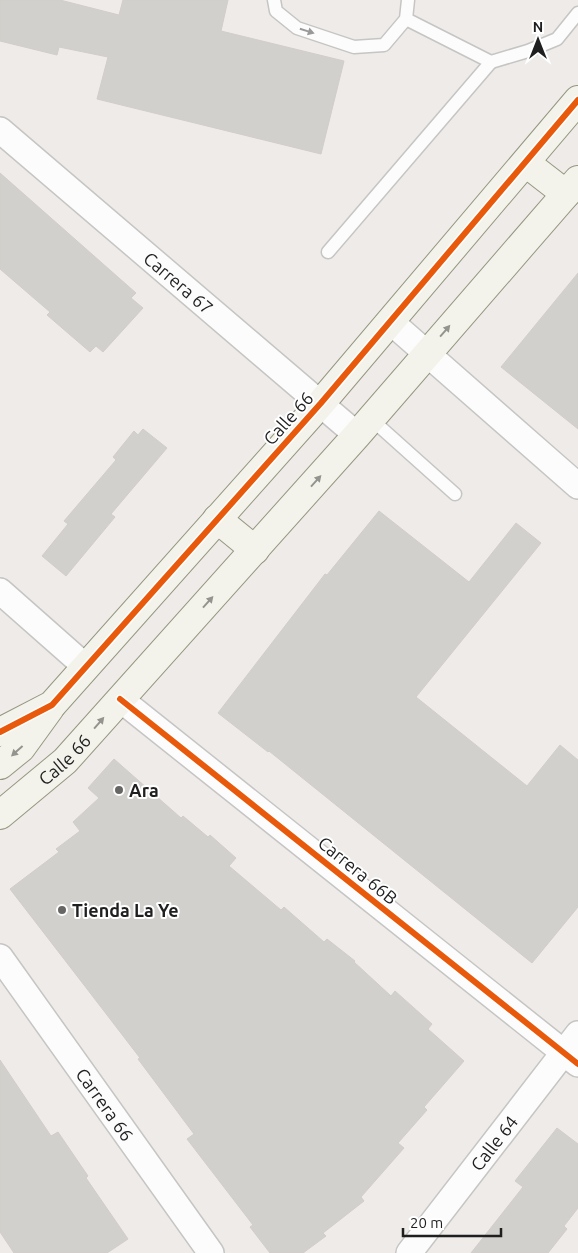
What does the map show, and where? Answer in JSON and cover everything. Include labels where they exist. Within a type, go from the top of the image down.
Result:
[{"type":"street","name":"Calle 66","points":[[0,732],[52,705],[321,403],[578,100]]},
{"type":"street","name":"Carrera 67","points":[[0,130],[321,403],[363,427]]},
{"type":"street","points":[[526,163],[572,187]]},
{"type":"street","name":"Calle 66","points":[[0,816],[65,761],[255,550],[572,187]]},
{"type":"street","points":[[391,322],[578,486]]},
{"type":"street","points":[[217,519],[255,550]]},
{"type":"street","points":[[0,591],[86,667]]},
{"type":"street","name":"Carrera 66B","points":[[120,699],[573,1050]]},
{"type":"street","points":[[0,765],[22,748],[52,705]]},
{"type":"street","name":"Carrera 66","points":[[0,957],[211,1253]]},
{"type":"street","name":"Calle 64","points":[[409,1253],[573,1050]]},
{"type":"lane","points":[[274,0],[276,11],[297,28],[354,47],[384,45],[406,20],[408,0]]},
{"type":"lane","points":[[328,252],[491,62],[528,52],[557,39],[578,13]]},
{"type":"lane","points":[[406,20],[491,62]]},
{"type":"lane","points":[[363,427],[455,494]]},
{"type":"building","points":[[0,0],[60,0],[119,15],[123,0],[228,0],[221,31],[344,61],[321,154],[97,99],[108,57],[59,47],[57,55],[0,41]]},
{"type":"building","points":[[0,173],[136,293],[131,298],[143,308],[103,352],[96,346],[90,352],[47,315],[50,312],[0,269]]},
{"type":"building","points":[[578,273],[578,429],[501,367]]},
{"type":"building","points":[[143,429],[167,448],[111,514],[115,517],[66,576],[42,556],[68,524],[64,521],[116,460],[113,457],[134,431],[138,435]]},
{"type":"building","points":[[379,511],[469,582],[516,523],[541,543],[416,697],[527,786],[560,745],[578,760],[578,907],[532,963],[269,751],[218,713],[325,574],[327,575]]},
{"type":"building","points":[[114,759],[181,818],[183,816],[208,837],[210,835],[236,858],[229,866],[281,910],[284,907],[324,942],[327,939],[355,961],[391,996],[395,991],[432,1024],[428,1029],[464,1061],[424,1107],[427,1110],[398,1143],[404,1148],[361,1197],[364,1201],[323,1233],[326,1236],[303,1253],[270,1253],[250,1227],[253,1225],[187,1139],[194,1134],[138,1059],[140,1058],[10,889],[59,852],[56,849],[80,831],[73,822],[99,798],[88,788]]},
{"type":"building","points":[[0,1060],[51,1136],[58,1132],[88,1176],[86,1178],[128,1239],[107,1253],[14,1253],[0,1232]]},
{"type":"building","points":[[557,1128],[578,1144],[578,1208],[564,1226],[567,1229],[548,1253],[471,1253],[523,1187],[515,1181]]},
{"type":"cycle path","points":[[0,732],[52,705],[321,403],[578,100]]},
{"type":"cycle path","points":[[120,699],[578,1064]]},
{"type":"place","name":"Ara","points":[[119,790]]},
{"type":"place","name":"Tienda La Ye","points":[[62,910]]}]
